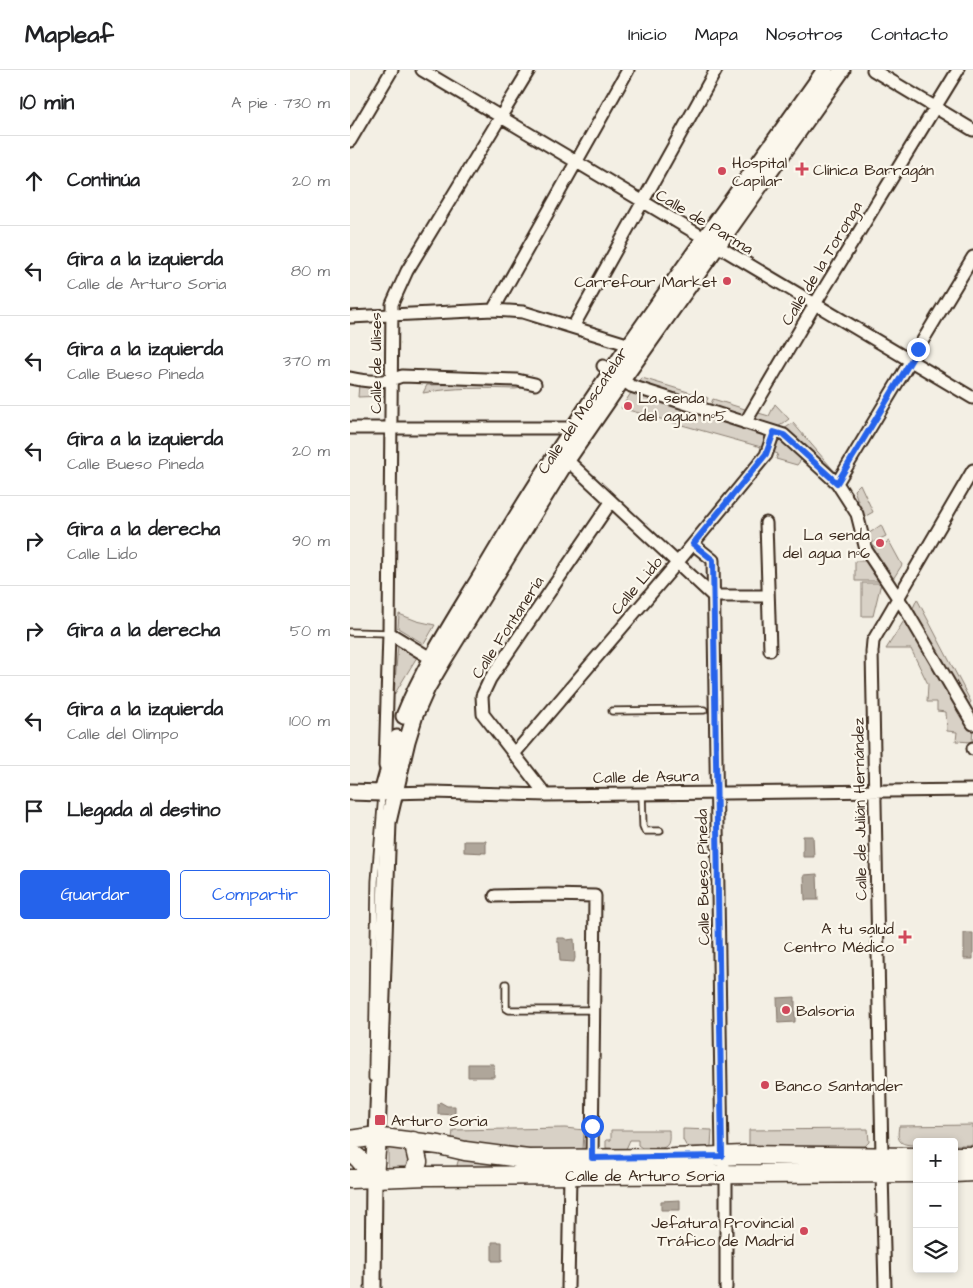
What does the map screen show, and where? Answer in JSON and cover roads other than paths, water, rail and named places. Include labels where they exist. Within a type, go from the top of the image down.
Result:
[{"type":"main road","name":"Calle de Arturo Soria","points":[[350,1140],[374,1137],[413,1141],[465,1152],[528,1158],[743,1155],[882,1165],[913,1172]]},
{"type":"main road","points":[[374,1137],[374,1177]]},
{"type":"main road","points":[[413,1141],[418,1162],[413,1176]]},
{"type":"main road","points":[[350,1152],[358,1158],[374,1177]]},
{"type":"main road","points":[[461,1176],[453,1171],[452,1163],[456,1155],[465,1152]]},
{"type":"main road","points":[[958,1156],[973,1156]]},
{"type":"main road","name":"Calle de Arturo Soria","points":[[350,1179],[413,1176],[726,1175],[882,1165],[913,1157]]},
{"type":"main road","points":[[958,1173],[973,1172]]},
{"type":"street","points":[[350,141],[392,70]]},
{"type":"street","name":"Calle de Parma","points":[[422,70],[642,203],[973,398]]},
{"type":"street","name":"Calle de Ulises","points":[[374,1137],[389,793],[385,761],[393,380],[392,304],[406,271],[529,70]]},
{"type":"street","points":[[493,310],[628,70]]},
{"type":"street","points":[[573,327],[716,70]]},
{"type":"street","name":"Calle del Moscatelar","points":[[389,793],[403,719],[415,688],[504,536],[572,428],[630,345],[711,243],[825,70]]},
{"type":"street","name":"Calle del Moscatelar","points":[[389,793],[414,715],[427,688],[567,460],[612,372],[842,70]]},
{"type":"street","name":"Calle de la Toronga","points":[[745,423],[958,70]]},
{"type":"street","points":[[878,71],[973,130]]},
{"type":"street","points":[[837,483],[973,257]]},
{"type":"street","points":[[350,317],[493,310],[523,312],[630,345]]},
{"type":"street","points":[[612,372],[631,386],[784,435],[837,483],[857,514],[866,550],[898,598],[970,719]]},
{"type":"street","points":[[350,378],[383,381],[393,380],[402,376],[517,380],[536,384]]},
{"type":"street","points":[[350,428],[572,428]]},
{"type":"street","name":"Calle Lido","points":[[514,754],[678,562],[766,454],[774,432]]},
{"type":"street","points":[[567,460],[713,596],[768,596]]},
{"type":"street","points":[[898,598],[973,470]]},
{"type":"street","name":"Calle Fontanería","points":[[546,795],[482,714],[482,696],[490,679],[612,502]]},
{"type":"street","points":[[766,523],[770,650]]},
{"type":"street","name":"Calle Bueso Pineda","points":[[693,544],[713,560],[722,1156],[726,1175],[726,1288]]},
{"type":"street","name":"Calle de Julián Hernández","points":[[885,1288],[872,652],[873,641],[898,598]]},
{"type":"street","points":[[389,633],[432,659]]},
{"type":"street","points":[[970,719],[973,703]]},
{"type":"street","name":"Calle de Asura","points":[[350,792],[546,795],[973,790]]},
{"type":"street","points":[[495,896],[595,896],[592,1158]]},
{"type":"street","points":[[568,1288],[570,1175]]},
{"type":"street","points":[[373,1288],[374,1177]]},
{"type":"lane","points":[[350,632],[389,633]]},
{"type":"lane","points":[[612,712],[704,710]]},
{"type":"lane","name":"Calle de Ulises","points":[[372,1081],[375,881],[389,793]]},
{"type":"lane","points":[[642,794],[643,826],[646,831],[660,831]]},
{"type":"lane","points":[[506,984],[506,1008],[508,1010],[593,1010]]},
{"type":"lane","points":[[372,1091],[374,1137]]},
{"type":"place","name":"Clínica Barragán","points":[[802,169]]},
{"type":"place","name":"Hospital Capilar","points":[[722,171]]},
{"type":"place","name":"Carrefour Market","points":[[727,281]]},
{"type":"place","name":"La senda del agua nº5","points":[[628,406]]},
{"type":"place","name":"La senda del agua nº6","points":[[880,543]]},
{"type":"place","name":"A tu salud Centro Médico","points":[[905,937]]},
{"type":"place","name":"Balsoria","points":[[786,1010]]},
{"type":"place","name":"Banco Santander","points":[[765,1085]]},
{"type":"place","name":"Arturo Soria","points":[[380,1120]]},
{"type":"place","name":"Jefatura Provincial Tráfico de Madrid","points":[[804,1231]]}]
